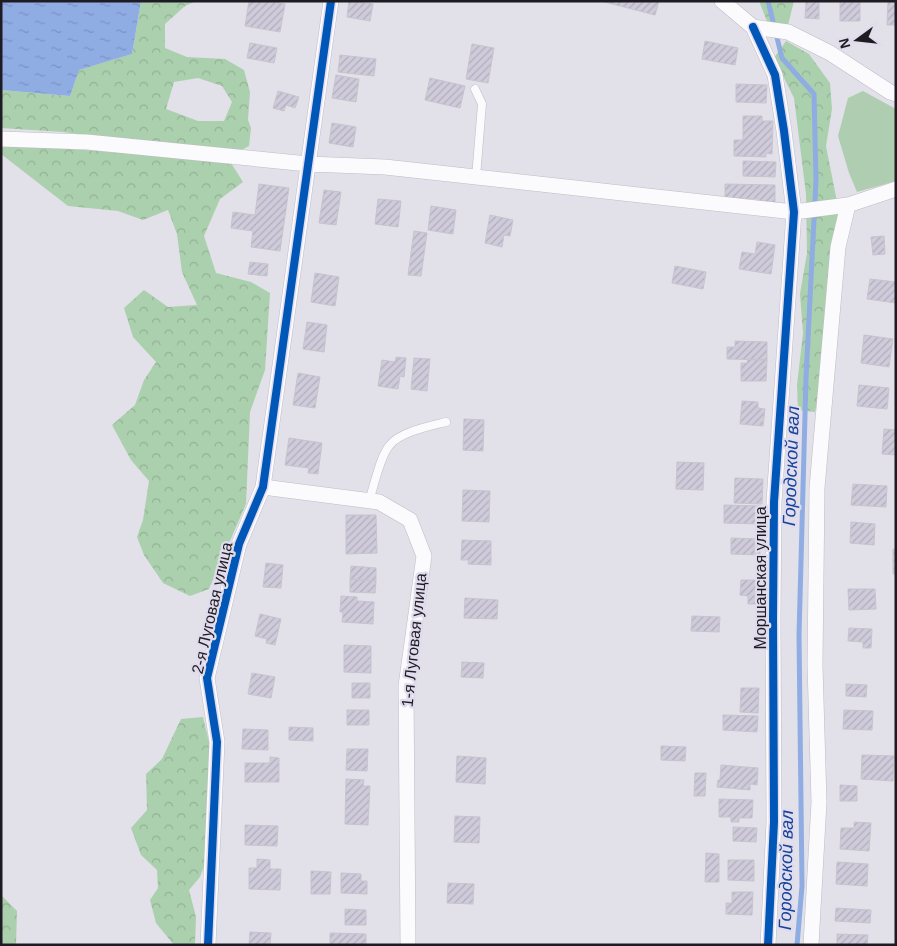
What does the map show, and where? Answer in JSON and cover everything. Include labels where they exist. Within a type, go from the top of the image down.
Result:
[{"type":"street","name":"2-я Луговая улица","points":[[208,945],[217,742],[207,678],[239,544],[263,487],[331,1]]},
{"type":"street","points":[[722,1],[753,27],[788,32],[830,52],[890,92],[896,94]]},
{"type":"street","name":"Моршанская улица","points":[[753,27],[775,75],[800,211],[774,502],[774,822],[768,945]]},
{"type":"street","points":[[1,139],[87,142],[308,164],[385,167],[800,211],[848,205],[896,189]]},
{"type":"street","points":[[811,945],[819,802],[815,665],[817,488],[838,246],[848,205]]},
{"type":"street","name":"1-я Луговая улица","points":[[263,487],[379,502],[410,520],[424,556],[406,686],[408,945]]},
{"type":"lane","points":[[475,89],[482,104],[476,177]]},
{"type":"lane","points":[[369,501],[380,465],[389,445],[410,432],[446,422]]},
{"type":"green space","points":[[141,1],[196,1],[185,6],[165,24],[165,48],[187,57],[225,59],[244,70],[250,92],[248,120],[251,128],[249,146],[233,154],[63,132],[1,128],[1,90],[70,96],[79,70],[132,54]],"holes":[[[198,78],[222,86],[232,102],[224,121],[198,121],[166,109],[174,82]]]},
{"type":"green space","points":[[759,1],[794,1],[788,25],[769,26]]},
{"type":"green space","points":[[786,41],[809,54],[830,83],[832,109],[826,146],[838,207],[838,235],[823,377],[815,412],[798,410],[797,385],[803,333],[800,294],[807,253],[806,194],[794,98],[774,58]]},
{"type":"green space","points":[[863,91],[896,109],[896,181],[857,192],[838,136],[848,98]]},
{"type":"green space","points":[[1,144],[231,163],[243,182],[220,199],[204,236],[216,273],[251,282],[270,293],[265,370],[250,412],[246,504],[209,589],[190,596],[163,583],[144,555],[137,537],[143,520],[149,481],[131,460],[112,425],[135,405],[144,380],[156,362],[133,337],[124,308],[144,290],[168,307],[197,305],[182,272],[177,234],[168,210],[143,220],[118,211],[68,206],[1,154]]},
{"type":"green space","points":[[203,717],[210,746],[205,864],[200,877],[189,890],[196,917],[195,944],[174,945],[156,923],[150,900],[158,888],[157,870],[141,855],[131,828],[147,810],[146,774],[162,759],[181,719]]},
{"type":"green space","points":[[1,895],[17,911],[16,945],[1,945]]},
{"type":"water","points":[[1,1],[141,1],[132,54],[79,70],[70,96],[1,90]]},
{"type":"building","points":[[249,1],[269,1],[285,4],[280,32],[245,26]]},
{"type":"building","points":[[349,1],[373,4],[370,21],[347,17]]},
{"type":"building","points":[[601,1],[659,1],[655,15]]},
{"type":"building","points":[[806,1],[819,1],[819,19],[805,18]]},
{"type":"building","points":[[840,1],[860,1],[860,21],[840,21]]},
{"type":"building","points":[[888,1],[896,1],[896,25],[887,25]]},
{"type":"building","points":[[705,41],[738,48],[735,65],[702,59]]},
{"type":"building","points":[[250,43],[277,48],[274,63],[247,58]]},
{"type":"building","points":[[472,44],[494,48],[488,83],[466,79]]},
{"type":"building","points":[[340,55],[376,59],[374,76],[338,72]]},
{"type":"building","points":[[336,75],[359,79],[356,102],[332,98]]},
{"type":"building","points":[[430,78],[465,86],[460,108],[425,100]]},
{"type":"building","points":[[736,84],[767,85],[766,103],[736,102]]},
{"type":"building","points":[[278,91],[299,97],[295,108],[286,105],[284,111],[273,108]]},
{"type":"building","points":[[743,116],[762,116],[762,121],[773,121],[772,154],[766,153],[766,157],[734,156],[734,140],[743,140]]},
{"type":"building","points":[[332,123],[356,127],[353,147],[329,143]]},
{"type":"building","points":[[743,161],[776,162],[775,177],[743,176]]},
{"type":"building","points":[[259,184],[289,188],[280,251],[251,247],[253,231],[231,228],[233,212],[255,215]]},
{"type":"building","points":[[725,184],[775,185],[775,205],[759,205],[759,199],[725,198]]},
{"type":"building","points":[[324,190],[341,192],[336,225],[319,223]]},
{"type":"building","points":[[378,199],[401,201],[398,227],[375,224]]},
{"type":"building","points":[[431,206],[456,210],[453,234],[428,230]]},
{"type":"building","points":[[490,215],[513,220],[510,236],[504,235],[502,247],[485,243]]},
{"type":"building","points":[[414,231],[427,233],[421,276],[408,275]]},
{"type":"building","points":[[884,236],[885,254],[873,255],[871,237]]},
{"type":"building","points":[[757,242],[775,245],[771,274],[739,269],[742,252],[755,254]]},
{"type":"building","points":[[250,262],[268,264],[267,276],[248,274]]},
{"type":"building","points":[[675,266],[706,272],[703,289],[672,283]]},
{"type":"building","points":[[315,273],[339,277],[335,306],[311,302]]},
{"type":"building","points":[[870,279],[896,282],[896,303],[867,299]]},
{"type":"building","points":[[307,322],[327,325],[324,352],[303,349]]},
{"type":"building","points":[[864,335],[893,339],[889,367],[861,363]]},
{"type":"building","points":[[735,341],[767,342],[767,360],[727,359],[727,347],[735,347]]},
{"type":"building","points":[[396,357],[406,358],[404,377],[400,376],[398,389],[378,386],[382,360],[395,362]]},
{"type":"building","points":[[414,358],[430,359],[427,391],[411,389]]},
{"type":"building","points":[[748,359],[767,360],[766,381],[741,381],[741,363],[747,363]]},
{"type":"building","points":[[298,373],[320,377],[315,408],[293,405]]},
{"type":"building","points":[[859,385],[889,388],[887,409],[857,406]]},
{"type":"building","points":[[742,401],[758,402],[758,408],[765,409],[763,426],[740,424]]},
{"type":"building","points":[[464,419],[484,420],[483,451],[463,450]]},
{"type":"building","points":[[884,429],[896,430],[896,455],[882,454]]},
{"type":"building","points":[[289,438],[322,443],[318,474],[308,473],[309,468],[285,465]]},
{"type":"building","points":[[677,462],[704,463],[703,490],[676,489]]},
{"type":"building","points":[[735,478],[763,479],[762,504],[734,503]]},
{"type":"building","points":[[853,484],[887,486],[886,507],[851,505]]},
{"type":"building","points":[[463,490],[490,491],[489,522],[462,521]]},
{"type":"building","points":[[724,505],[762,506],[761,524],[724,523]]},
{"type":"building","points":[[346,515],[376,515],[377,553],[346,554]]},
{"type":"building","points":[[851,522],[875,524],[874,545],[850,543]]},
{"type":"building","points":[[731,538],[760,539],[760,555],[731,554]]},
{"type":"building","points":[[462,540],[491,541],[491,565],[468,564],[469,560],[461,560]]},
{"type":"building","points":[[893,549],[896,549],[896,574],[893,574]]},
{"type":"building","points":[[266,563],[283,565],[281,588],[263,587]]},
{"type":"building","points":[[351,566],[376,568],[376,581],[350,579]]},
{"type":"building","points":[[350,579],[376,581],[375,593],[350,592]]},
{"type":"building","points":[[741,580],[761,580],[761,604],[748,604],[748,596],[740,595]]},
{"type":"building","points":[[848,589],[875,589],[876,609],[849,610]]},
{"type":"building","points":[[341,596],[357,597],[357,601],[374,602],[373,624],[342,622],[343,612],[340,612]]},
{"type":"building","points":[[465,598],[498,600],[497,619],[464,618]]},
{"type":"building","points":[[260,614],[281,619],[275,645],[266,643],[267,639],[255,636]]},
{"type":"building","points":[[692,616],[720,617],[719,632],[691,631]]},
{"type":"building","points":[[849,628],[872,629],[871,648],[863,648],[863,642],[848,641]]},
{"type":"building","points":[[344,645],[371,646],[371,673],[344,672]]},
{"type":"building","points":[[462,662],[484,663],[483,678],[461,677]]},
{"type":"building","points":[[252,673],[275,677],[271,698],[248,694]]},
{"type":"building","points":[[352,683],[370,683],[370,698],[352,698]]},
{"type":"building","points":[[846,684],[867,685],[866,697],[846,696]]},
{"type":"building","points":[[741,688],[759,688],[758,713],[740,712]]},
{"type":"building","points":[[347,710],[369,710],[369,725],[347,725]]},
{"type":"building","points":[[844,710],[873,711],[872,730],[843,729]]},
{"type":"building","points":[[723,715],[758,716],[757,732],[723,730]]},
{"type":"building","points":[[289,727],[313,728],[313,741],[289,740]]},
{"type":"building","points":[[243,729],[268,730],[268,750],[242,749]]},
{"type":"building","points":[[661,746],[686,747],[685,761],[661,760]]},
{"type":"building","points":[[347,749],[368,749],[367,771],[346,770]]},
{"type":"building","points":[[862,755],[894,756],[893,781],[861,779]]},
{"type":"building","points":[[457,756],[486,758],[485,784],[456,782]]},
{"type":"building","points":[[270,757],[279,758],[279,782],[245,782],[245,763],[270,763]]},
{"type":"building","points":[[721,765],[758,768],[757,785],[750,784],[750,790],[717,787],[718,780],[720,780]]},
{"type":"building","points":[[695,773],[706,773],[705,796],[694,796]]},
{"type":"building","points":[[346,779],[364,780],[363,786],[370,786],[368,825],[345,824]]},
{"type":"building","points":[[840,785],[857,786],[857,801],[840,801]]},
{"type":"building","points":[[719,799],[753,800],[752,818],[739,818],[739,822],[731,822],[731,817],[719,817]]},
{"type":"building","points":[[455,816],[480,817],[479,843],[454,842]]},
{"type":"building","points":[[854,822],[871,823],[869,851],[840,849],[841,828],[854,828]]},
{"type":"building","points":[[245,825],[278,826],[277,846],[245,845]]},
{"type":"building","points":[[733,827],[757,828],[756,842],[733,841]]},
{"type":"building","points":[[706,853],[719,854],[719,882],[705,882]]},
{"type":"building","points":[[257,859],[270,860],[270,869],[281,869],[280,890],[249,889],[249,868],[257,868]]},
{"type":"building","points":[[728,860],[754,860],[754,881],[728,880]]},
{"type":"building","points":[[837,862],[868,864],[867,886],[836,884]]},
{"type":"building","points":[[311,871],[331,872],[330,894],[311,894]]},
{"type":"building","points":[[341,873],[361,874],[361,881],[367,881],[367,894],[341,893]]},
{"type":"building","points":[[448,883],[474,884],[473,904],[447,903]]},
{"type":"building","points":[[732,892],[753,892],[752,915],[726,914],[726,903],[732,903]]},
{"type":"building","points":[[836,908],[871,910],[870,923],[835,921]]},
{"type":"building","points":[[345,909],[366,910],[366,925],[345,925]]},
{"type":"building","points":[[250,932],[271,933],[270,945],[249,945]]},
{"type":"building","points":[[330,933],[366,934],[366,945],[330,945]]},
{"type":"building","points":[[837,934],[868,935],[867,945],[837,945]]},
{"type":"waterway","name":"Городской вал","points":[[768,1],[782,58],[814,94],[816,180],[806,378],[799,635],[802,886],[797,945]]},
{"type":"cycle path","points":[[208,945],[217,742],[207,678],[239,544],[263,487],[331,1]]},
{"type":"cycle path","points":[[753,27],[775,75],[794,212],[774,502],[774,822],[768,945]]}]
